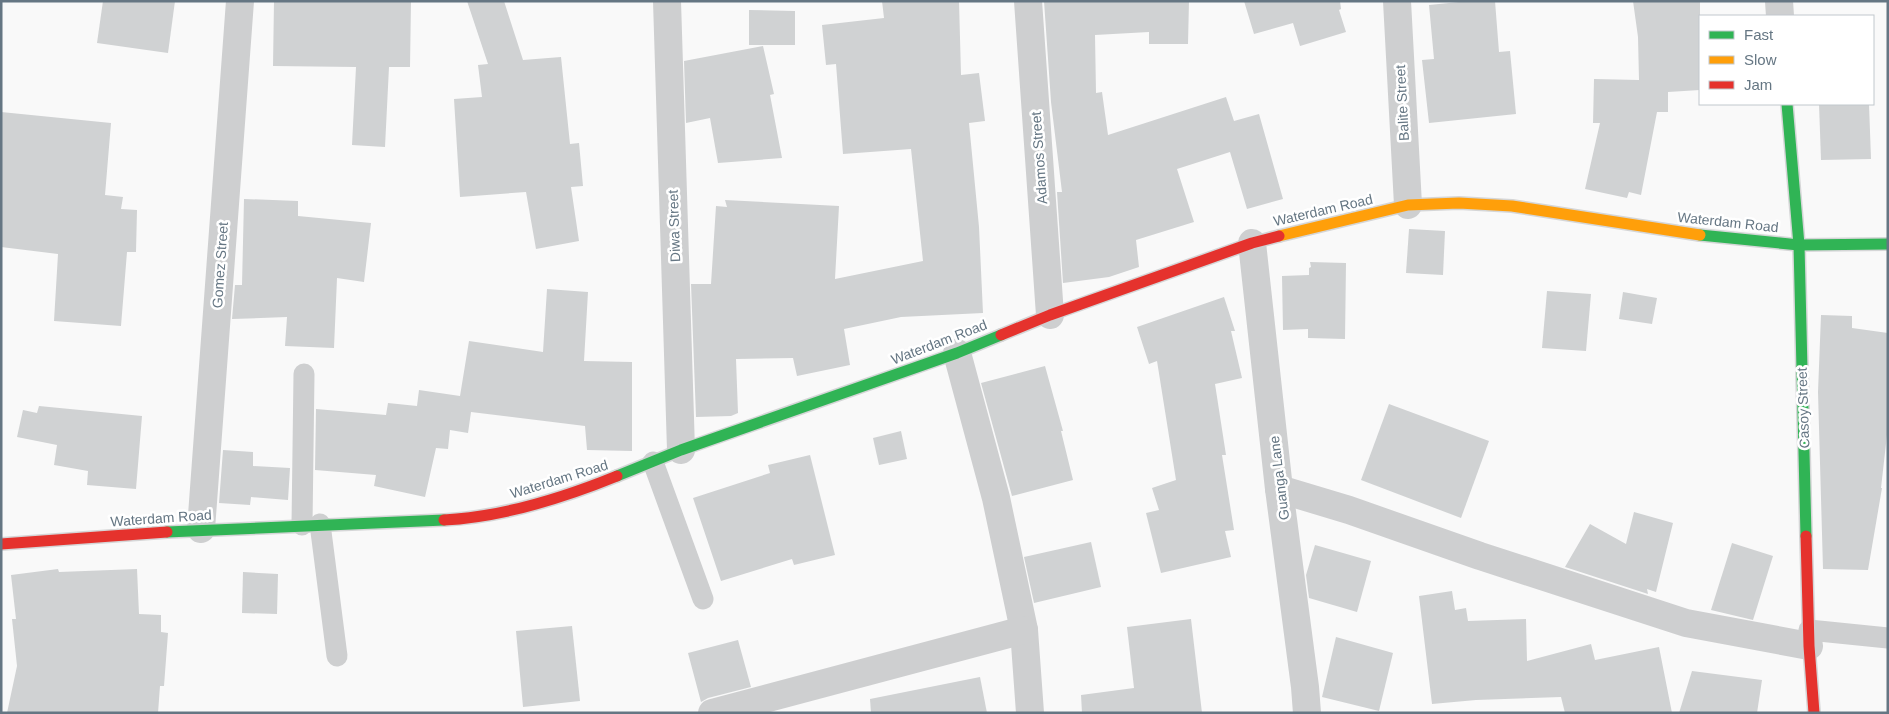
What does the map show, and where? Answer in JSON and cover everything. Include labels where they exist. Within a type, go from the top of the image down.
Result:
[{"type":"street","name":"Gomez Street","points":[[201,529],[240,1]]},
{"type":"street","name":"Diwa Street","points":[[667,1],[681,450]]},
{"type":"street","name":"Adamos Street","points":[[1028,1],[1050,315]]},
{"type":"street","name":"Balite Street","points":[[1396,1],[1408,205]]},
{"type":"street","points":[[1779,1],[1780,15]]},
{"type":"street","name":"Casoy Street","points":[[1787,105],[1798,245],[1809,638],[1814,713]]},
{"type":"street","name":"Waterdam Road","points":[[1,544],[201,529],[460,519],[515,509],[588,488],[681,450],[957,353],[1050,315],[1252,243],[1408,205],[1459,203],[1512,206],[1684,234],[1798,245],[1888,244]]},
{"type":"street","name":"Guanga Lane","points":[[1252,243],[1279,489],[1307,713]]},
{"type":"street","points":[[957,353],[996,498],[1024,630],[1030,713]]},
{"type":"street","points":[[1279,489],[1349,510],[1480,556],[1686,623],[1809,638]]},
{"type":"street","points":[[712,713],[1024,630]]},
{"type":"lane","points":[[304,374],[311,524],[337,656]]},
{"type":"lane","points":[[653,462],[703,599]]},
{"type":"lane","points":[[1809,638],[1888,638]]},
{"type":"building","points":[[103,1],[175,1],[168,53],[97,43]]},
{"type":"building","points":[[274,1],[411,1],[410,67],[389,67],[385,147],[352,145],[356,67],[273,66]]},
{"type":"building","points":[[467,1],[504,1],[523,60],[561,57],[570,144],[579,143],[583,186],[571,187],[579,241],[536,249],[526,192],[460,197],[454,99],[482,97],[478,65],[488,64]]},
{"type":"building","points":[[882,1],[959,1],[961,75],[979,73],[985,121],[969,123],[979,227],[983,313],[901,317],[844,329],[850,365],[797,376],[793,358],[736,359],[738,413],[731,416],[696,417],[691,284],[711,284],[716,206],[727,207],[725,200],[839,206],[835,279],[923,261],[911,149],[843,154],[836,64],[826,65],[822,25],[884,18]]},
{"type":"building","points":[[1044,1],[1189,1],[1188,44],[1149,44],[1149,32],[1095,35],[1096,93],[1102,92],[1108,135],[1226,97],[1234,121],[1259,114],[1283,199],[1247,209],[1230,152],[1177,169],[1194,222],[1136,240],[1139,267],[1109,277],[1063,283],[1057,192],[1062,192],[1051,102]]},
{"type":"building","points":[[1244,1],[1340,1],[1341,9],[1339,10],[1346,32],[1300,46],[1293,23],[1254,34]]},
{"type":"building","points":[[1469,1],[1495,1],[1499,52],[1510,51],[1516,114],[1429,123],[1422,60],[1434,59],[1429,5]]},
{"type":"building","points":[[1633,1],[1700,1],[1699,90],[1668,92],[1668,112],[1657,112],[1641,195],[1629,192],[1627,198],[1585,189],[1600,123],[1593,123],[1594,79],[1639,80],[1638,37]]},
{"type":"building","points":[[749,10],[795,11],[795,45],[749,45]]},
{"type":"building","points":[[763,46],[774,94],[770,95],[782,158],[718,163],[710,118],[686,123],[684,61]]},
{"type":"building","points":[[1819,105],[1869,105],[1871,159],[1821,160]]},
{"type":"building","points":[[1,112],[111,123],[105,195],[123,197],[121,209],[137,210],[136,252],[127,252],[121,326],[54,321],[58,254],[1,247]]},
{"type":"building","points":[[244,199],[298,201],[298,216],[371,223],[364,282],[337,278],[334,348],[285,346],[287,317],[232,319],[235,285],[242,285]]},
{"type":"building","points":[[1409,229],[1445,231],[1443,275],[1406,273]]},
{"type":"building","points":[[1310,262],[1346,263],[1345,339],[1308,338],[1308,329],[1283,330],[1282,276],[1309,275]]},
{"type":"building","points":[[547,289],[588,292],[584,361],[632,362],[632,451],[587,450],[585,426],[471,412],[468,433],[450,430],[448,449],[436,448],[425,497],[374,486],[376,475],[315,470],[316,409],[386,415],[388,403],[417,406],[419,390],[460,396],[469,341],[543,352]]},
{"type":"building","points":[[1547,291],[1591,294],[1586,351],[1542,348]]},
{"type":"building","points":[[1623,292],[1657,298],[1652,324],[1619,319]]},
{"type":"building","points":[[1224,297],[1235,331],[1231,331],[1242,378],[1215,384],[1226,455],[1222,455],[1234,530],[1225,531],[1231,557],[1161,573],[1146,513],[1159,510],[1152,488],[1176,480],[1157,361],[1149,364],[1137,327]]},
{"type":"building","points":[[1821,315],[1852,316],[1852,328],[1888,333],[1888,426],[1882,488],[1868,570],[1823,569],[1818,392]]},
{"type":"building","points":[[1045,366],[1063,431],[1061,431],[1073,480],[1012,496],[981,383]]},
{"type":"building","points":[[1389,404],[1489,441],[1461,518],[1361,480]]},
{"type":"building","points":[[39,406],[142,416],[136,489],[87,485],[88,471],[54,465],[57,445],[17,437],[23,410],[37,413]]},
{"type":"building","points":[[901,431],[907,459],[879,465],[873,438]]},
{"type":"building","points":[[223,450],[253,452],[253,466],[290,468],[288,500],[251,497],[250,505],[219,503]]},
{"type":"building","points":[[810,455],[835,555],[794,565],[792,559],[721,581],[693,498],[770,473],[768,465]]},
{"type":"building","points":[[1634,512],[1673,523],[1656,592],[1647,589],[1648,594],[1565,567],[1590,524],[1626,544]]},
{"type":"building","points":[[1091,542],[1101,587],[1034,603],[1024,557]]},
{"type":"building","points":[[1732,543],[1773,556],[1753,620],[1711,610]]},
{"type":"building","points":[[1315,545],[1371,561],[1357,612],[1309,598],[1306,575]]},
{"type":"building","points":[[58,569],[59,572],[137,569],[139,614],[161,615],[161,632],[168,633],[164,686],[160,686],[158,713],[7,713],[17,666],[12,619],[16,619],[11,575]]},
{"type":"building","points":[[243,572],[278,574],[277,614],[242,613]]},
{"type":"building","points":[[1452,591],[1455,610],[1466,608],[1468,621],[1526,619],[1527,661],[1591,644],[1595,660],[1659,647],[1672,713],[1565,713],[1561,697],[1476,700],[1432,704],[1419,596]]},
{"type":"building","points":[[1191,619],[1202,713],[1082,713],[1081,695],[1134,688],[1127,627]]},
{"type":"building","points":[[572,626],[580,701],[523,707],[516,631]]},
{"type":"building","points":[[1336,637],[1393,653],[1379,711],[1322,697]]},
{"type":"building","points":[[738,640],[751,687],[708,698],[701,702],[688,653]]},
{"type":"building","points":[[1692,671],[1762,680],[1757,713],[1679,713]]},
{"type":"building","points":[[980,677],[987,713],[871,713],[870,699]]},
{"type":"traffic: fast","points":[[1787,105],[1799,245],[1806,536]]},
{"type":"traffic: fast","points":[[1700,235],[1799,245],[1888,244]]},
{"type":"traffic: fast","points":[[617,476],[681,450],[957,353],[1001,335]]},
{"type":"traffic: fast","points":[[167,532],[444,520]]},
{"type":"traffic: slow","points":[[1279,236],[1408,205],[1459,203],[1512,206],[1700,235]]},
{"type":"traffic: jam","points":[[1001,335],[1050,315],[1252,243],[1279,236]]},
{"type":"traffic: jam","points":[[444,520],[510,511],[554,499],[617,476]]},
{"type":"traffic: jam","points":[[1,544],[167,532]]},
{"type":"traffic: jam","points":[[1806,536],[1809,646],[1814,713]]}]
